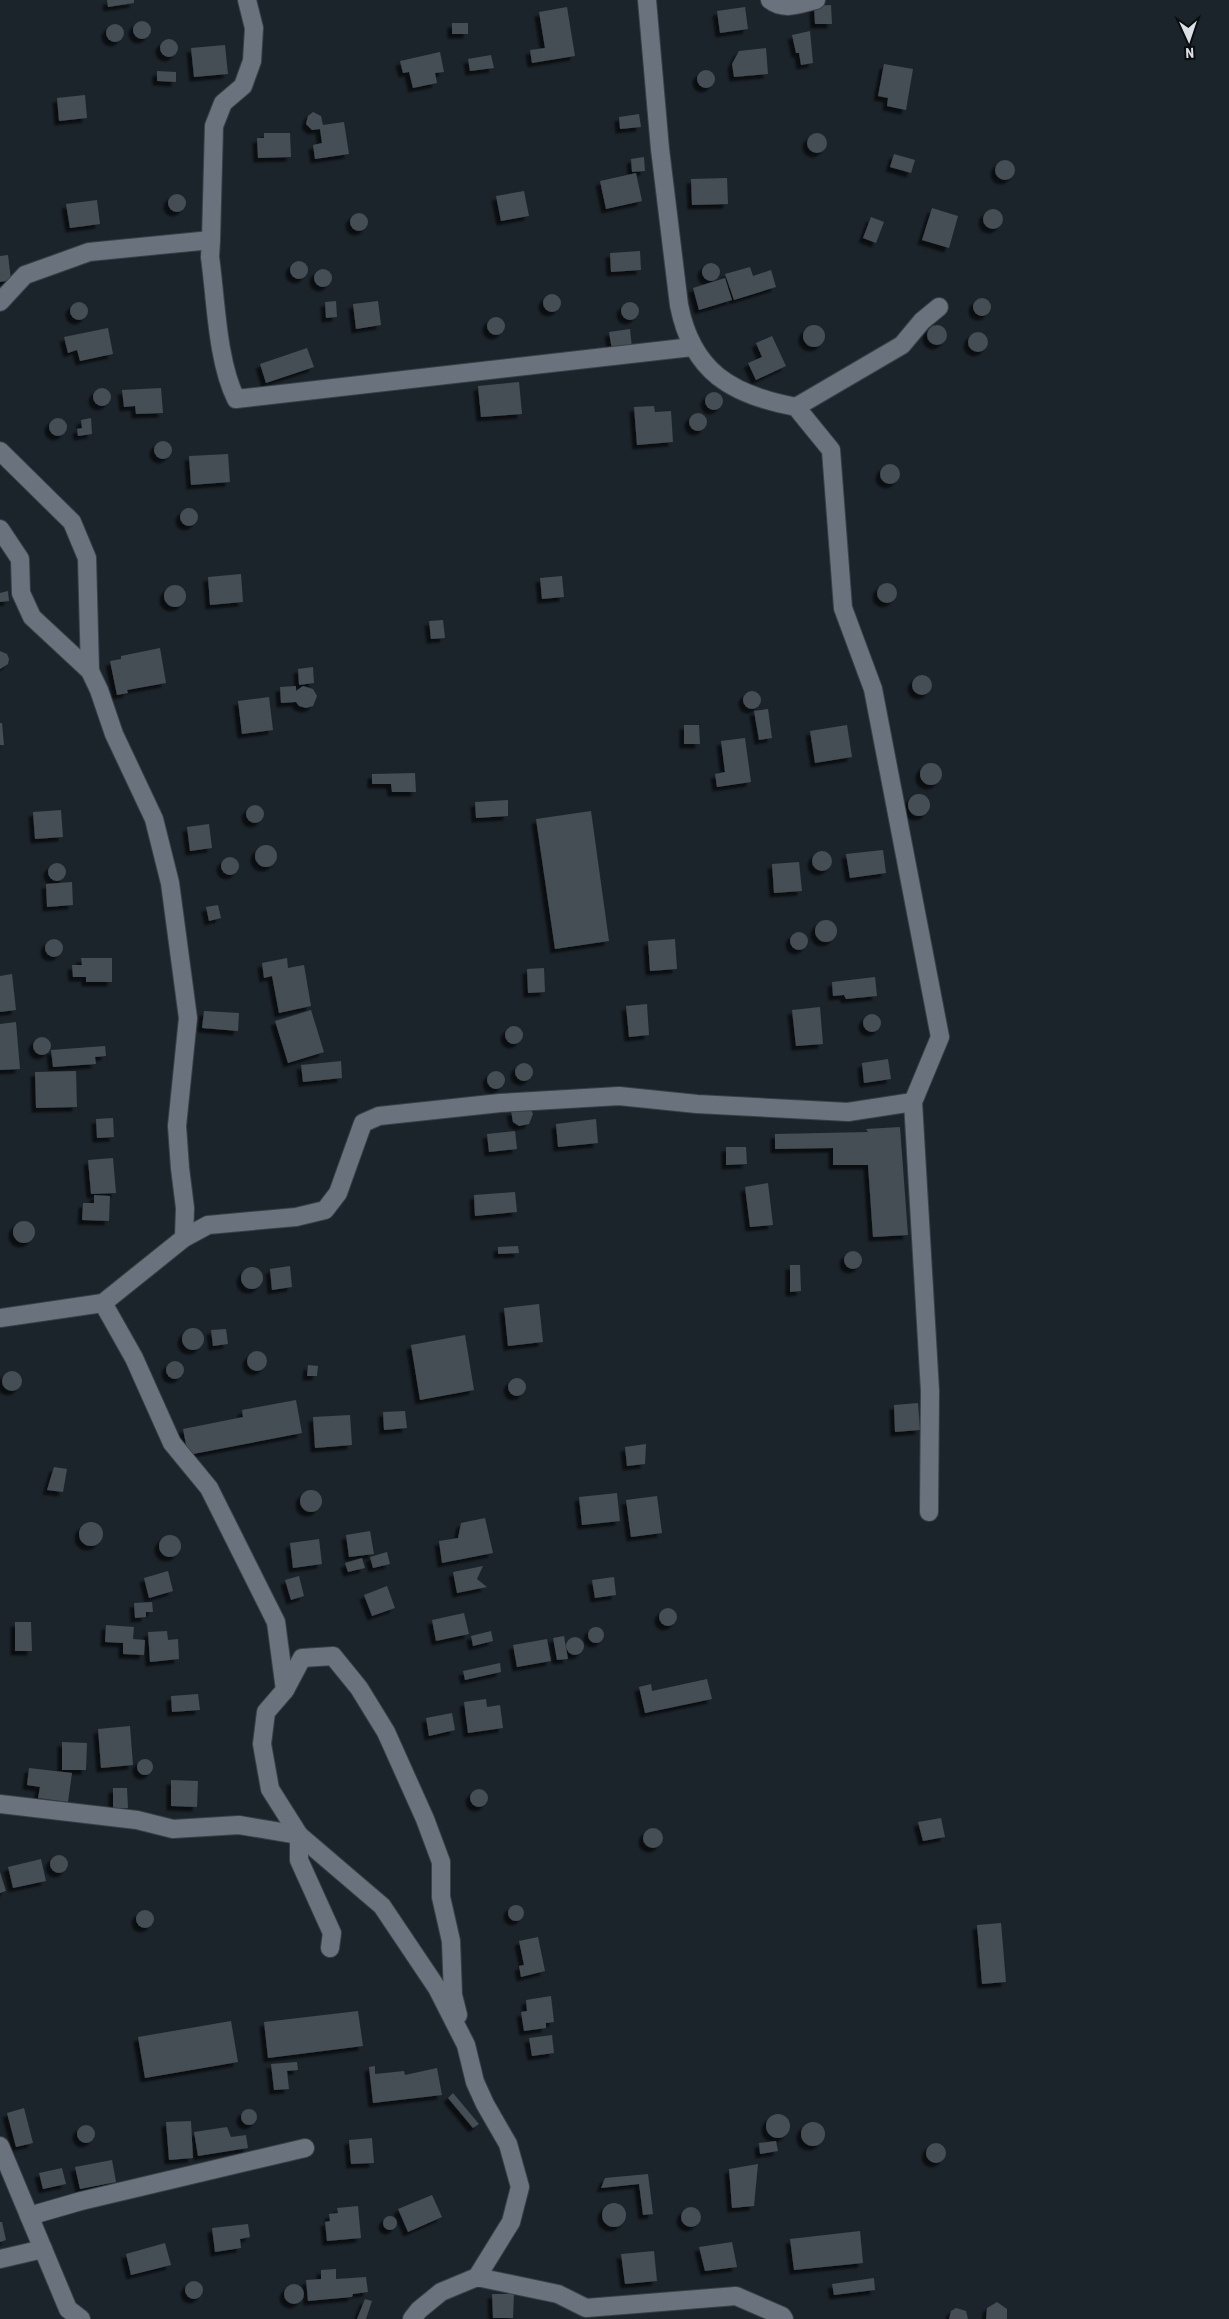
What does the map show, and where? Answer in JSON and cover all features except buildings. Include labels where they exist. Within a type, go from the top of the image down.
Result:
[{"type":"street","points":[[247,0],[254,28],[252,61],[243,86],[223,103],[214,126],[210,257],[224,365],[229,385],[236,399],[692,347]]},
{"type":"street","points":[[648,0],[660,150],[683,326],[692,347],[708,366],[731,387],[768,402],[796,407],[902,345],[938,307]]},
{"type":"street","points":[[770,0],[778,6],[791,6],[816,0]]},
{"type":"street","points":[[0,302],[25,275],[89,252],[211,240]]},
{"type":"street","points":[[796,407],[831,450],[843,608],[873,689],[940,1036],[913,1102],[930,1391],[929,1512]]},
{"type":"street","points":[[0,452],[72,522],[87,558],[90,671]]},
{"type":"street","points":[[0,529],[20,559],[22,593],[32,617],[90,671],[99,690],[114,734],[154,819],[170,883],[188,1018],[177,1126],[185,1208],[184,1238]]},
{"type":"street","points":[[0,1318],[103,1302],[184,1238],[208,1225],[296,1217],[324,1210],[338,1193],[363,1123],[379,1116],[500,1103],[619,1096],[697,1104],[848,1112],[913,1102]]},
{"type":"street","points":[[103,1302],[134,1358],[172,1443],[209,1488],[276,1622],[285,1690]]},
{"type":"street","points":[[466,2045],[437,1988],[382,1906],[299,1835],[270,1789],[262,1744],[266,1712],[285,1690],[302,1658],[333,1656],[359,1688],[386,1732],[425,1819],[441,1862],[441,1897],[451,1941],[453,1995],[466,2045],[475,2082],[485,2104],[508,2144],[520,2187],[511,2222],[477,2277]]},
{"type":"street","points":[[0,1804],[137,1820],[173,1829],[239,1825],[299,1835]]},
{"type":"street","points":[[299,1835],[299,1860],[332,1933],[330,1948]]},
{"type":"street","points":[[0,2146],[68,2309],[82,2319]]},
{"type":"street","points":[[29,2216],[81,2201],[305,2148]]},
{"type":"street","points":[[0,2259],[43,2249]]},
{"type":"street","points":[[412,2319],[419,2310],[441,2292],[477,2277],[558,2294],[586,2308],[736,2296],[782,2316],[784,2319]]}]
